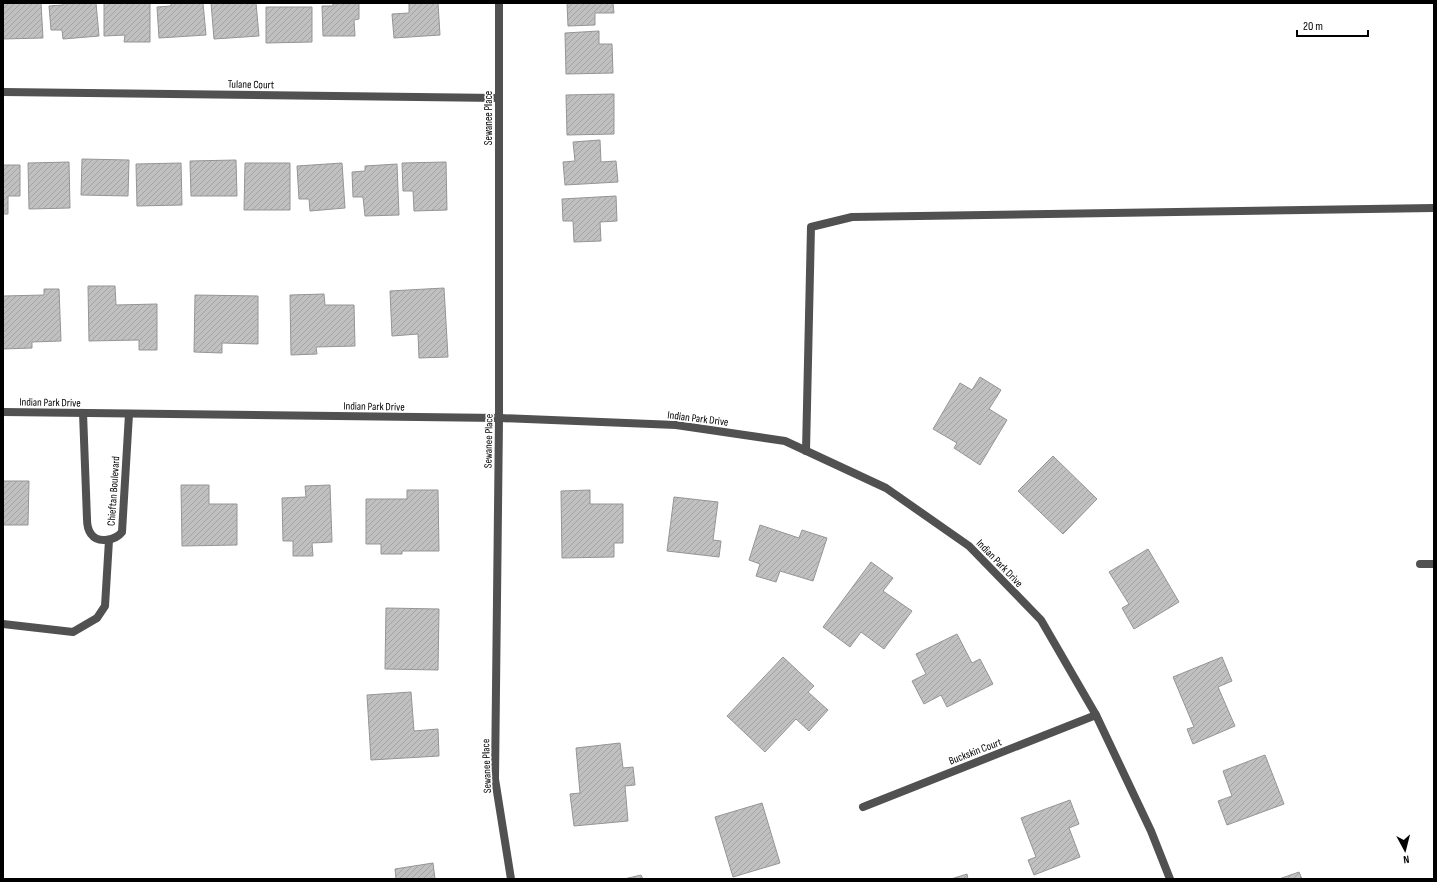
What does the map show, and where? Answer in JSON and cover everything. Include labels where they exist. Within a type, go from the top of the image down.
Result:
[{"type":"street","name":"Sewanee Place","points":[[499,3],[499,419],[495,779],[510,879]]},
{"type":"street","name":"Tulane Court","points":[[3,92],[499,98]]},
{"type":"street","points":[[806,451],[811,227],[852,217],[1434,208]]},
{"type":"street","name":"Indian Park Drive","points":[[3,412],[500,418],[676,426],[785,441],[886,488],[969,546],[1040,620],[1096,715],[1151,831],[1170,879]]},
{"type":"street","name":"Chieftan Boulevard","points":[[83,413],[87,519],[89,530],[92,536],[97,539],[109,540],[114,539],[122,532],[130,414]]},
{"type":"street","points":[[3,624],[73,632],[97,618],[105,606],[109,540]]},
{"type":"street","points":[[1420,564],[1434,564]]},
{"type":"street","name":"Buckskin Court","points":[[863,807],[1096,715]]},
{"type":"building","points":[[3,3],[41,3],[43,38],[3,39]]},
{"type":"building","points":[[63,3],[96,3],[99,36],[63,39],[62,30],[51,30],[49,6],[63,5]]},
{"type":"building","points":[[104,3],[150,3],[150,42],[124,42],[125,35],[104,36]]},
{"type":"building","points":[[171,3],[203,3],[206,35],[159,38],[157,7],[171,6]]},
{"type":"building","points":[[211,3],[256,3],[259,36],[214,39]]},
{"type":"building","points":[[333,3],[359,3],[359,19],[354,20],[355,36],[323,36],[322,6],[333,6]]},
{"type":"building","points":[[409,3],[438,3],[440,35],[394,38],[392,14],[409,13]]},
{"type":"building","points":[[567,3],[613,3],[614,13],[595,13],[595,25],[568,26]]},
{"type":"building","points":[[266,7],[312,7],[312,42],[266,43]]},
{"type":"building","points":[[599,31],[599,44],[612,44],[613,73],[566,74],[565,33]]},
{"type":"building","points":[[614,94],[614,134],[567,135],[566,95]]},
{"type":"building","points":[[600,140],[601,162],[616,161],[618,182],[565,185],[563,162],[575,161],[573,142]]},
{"type":"building","points":[[82,159],[129,160],[128,196],[81,195]]},
{"type":"building","points":[[236,160],[237,196],[191,196],[190,161]]},
{"type":"building","points":[[69,162],[70,208],[29,209],[28,163]]},
{"type":"building","points":[[446,162],[447,210],[414,211],[413,191],[403,191],[402,163]]},
{"type":"building","points":[[181,163],[182,205],[137,206],[136,164]]},
{"type":"building","points":[[245,163],[290,163],[290,210],[244,210]]},
{"type":"building","points":[[342,163],[345,208],[310,211],[309,199],[299,199],[297,166]]},
{"type":"building","points":[[397,164],[399,215],[365,216],[363,197],[353,197],[352,172],[365,171],[365,166]]},
{"type":"building","points":[[3,165],[20,165],[20,196],[8,196],[8,214],[3,214]]},
{"type":"building","points":[[616,196],[617,221],[600,222],[601,241],[574,242],[573,221],[563,221],[562,199]]},
{"type":"building","points":[[88,286],[115,286],[116,305],[157,304],[157,350],[139,350],[139,340],[89,341]]},
{"type":"building","points":[[444,288],[448,357],[419,358],[418,334],[392,336],[390,291]]},
{"type":"building","points":[[44,289],[59,289],[61,341],[32,342],[32,348],[3,349],[3,296],[44,295]]},
{"type":"building","points":[[324,294],[325,305],[354,305],[355,346],[316,347],[317,354],[291,355],[290,295]]},
{"type":"building","points":[[195,295],[258,296],[258,344],[222,343],[222,353],[194,352]]},
{"type":"building","points":[[980,377],[1001,390],[989,409],[1007,420],[980,465],[954,448],[957,443],[933,429],[960,383],[972,390]]},
{"type":"building","points":[[1053,456],[1097,499],[1063,534],[1018,491]]},
{"type":"building","points":[[3,481],[29,481],[28,525],[3,525]]},
{"type":"building","points":[[181,485],[209,485],[209,504],[237,504],[237,545],[182,546]]},
{"type":"building","points":[[330,485],[332,542],[312,543],[313,556],[293,556],[293,541],[283,541],[282,498],[306,497],[305,486]]},
{"type":"building","points":[[407,490],[438,490],[439,551],[402,551],[402,554],[381,554],[381,544],[366,544],[366,499],[407,499]]},
{"type":"building","points":[[590,490],[590,504],[623,504],[623,543],[614,543],[614,557],[562,558],[561,491]]},
{"type":"building","points":[[674,497],[718,502],[713,540],[721,541],[719,557],[667,551]]},
{"type":"building","points":[[760,525],[799,538],[802,530],[827,538],[813,581],[780,571],[776,582],[756,576],[760,564],[749,560]]},
{"type":"building","points":[[1148,549],[1179,602],[1134,629],[1122,608],[1129,604],[1109,572]]},
{"type":"building","points":[[871,562],[893,578],[883,591],[912,611],[884,649],[861,632],[850,647],[823,627]]},
{"type":"building","points":[[386,608],[439,609],[438,670],[385,669]]},
{"type":"building","points":[[957,634],[972,663],[980,659],[993,684],[947,707],[941,695],[924,704],[912,681],[926,674],[916,654]]},
{"type":"building","points":[[783,657],[814,686],[808,692],[828,710],[809,731],[796,719],[765,752],[727,716]]},
{"type":"building","points":[[1222,657],[1232,681],[1218,687],[1235,726],[1193,744],[1187,729],[1194,727],[1173,677]]},
{"type":"building","points":[[411,692],[414,731],[438,729],[439,756],[371,760],[367,695]]},
{"type":"building","points":[[620,743],[623,768],[633,767],[635,785],[625,786],[628,821],[574,826],[570,794],[580,793],[576,748]]},
{"type":"building","points":[[1265,755],[1284,804],[1227,825],[1218,801],[1232,796],[1223,771]]},
{"type":"building","points":[[1070,800],[1079,824],[1069,828],[1080,857],[1034,875],[1028,860],[1036,857],[1021,818]]},
{"type":"building","points":[[762,803],[780,863],[733,877],[715,817]]},
{"type":"building","points":[[433,863],[435,879],[396,879],[395,869]]},
{"type":"building","points":[[1299,872],[1302,879],[1279,879]]},
{"type":"building","points":[[967,874],[968,879],[951,879]]},
{"type":"building","points":[[641,875],[643,879],[624,879]]}]
